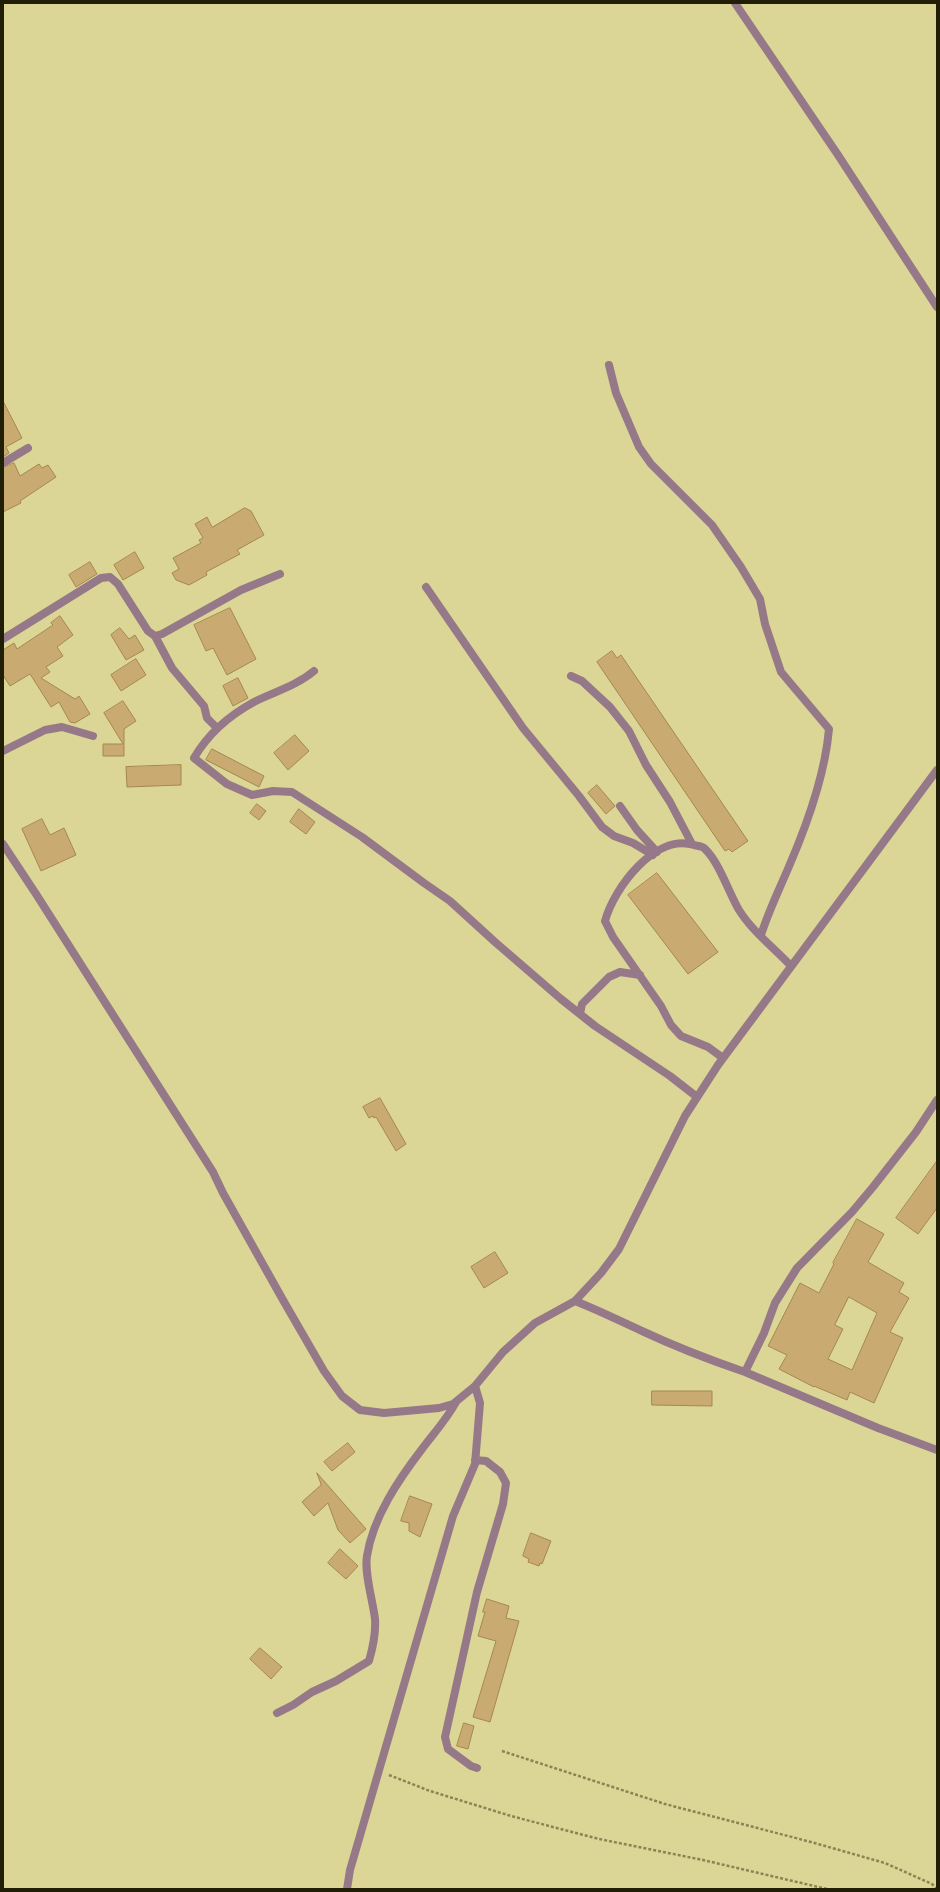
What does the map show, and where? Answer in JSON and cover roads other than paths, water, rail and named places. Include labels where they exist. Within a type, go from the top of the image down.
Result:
[{"type":"street","points":[[735,3],[937,307]]},
{"type":"street","points":[[609,365],[616,393],[639,447],[651,464],[712,525],[741,567],[760,599],[765,624],[781,672],[828,729],[827,750],[810,812],[791,863],[768,914],[761,935]]},
{"type":"street","points":[[3,463],[28,448]]},
{"type":"street","points":[[155,636],[162,634],[241,590],[280,574]]},
{"type":"street","points":[[3,638],[101,578],[110,577],[118,584],[148,631],[155,636],[172,668],[204,706],[207,718],[217,728]]},
{"type":"street","points":[[426,587],[523,728],[579,796],[602,827],[614,836],[633,843],[655,854]]},
{"type":"street","points":[[314,671],[304,679],[254,703],[217,728],[200,748],[194,758],[227,784],[252,795],[273,791],[292,792],[362,837],[450,901],[494,942],[580,1014],[697,1097]]},
{"type":"street","points":[[571,676],[582,681],[610,707],[629,732],[646,765],[670,802],[692,844]]},
{"type":"street","points":[[3,751],[45,730],[62,727],[93,736]]},
{"type":"street","points":[[3,844],[41,900],[213,1172],[223,1193],[324,1371],[342,1396],[360,1410],[384,1413],[439,1408],[456,1402],[475,1386],[503,1352],[534,1323],[575,1301],[601,1273],[619,1249],[672,1140],[697,1097],[723,1058],[937,770]]},
{"type":"street","points":[[620,806],[655,854]]},
{"type":"street","points":[[723,1058],[708,1046],[681,1036],[671,1024],[640,975],[613,937],[605,921],[608,908],[624,881],[666,846],[684,842],[704,848],[720,871],[739,911],[791,966]]},
{"type":"street","points":[[580,1014],[582,1004],[609,978],[620,972],[640,975]]},
{"type":"street","points":[[745,1372],[764,1333],[775,1303],[797,1268],[852,1212],[873,1187],[916,1132],[937,1100]]},
{"type":"street","points":[[575,1301],[602,1311],[640,1331],[701,1357],[745,1372],[878,1428],[937,1450]]},
{"type":"street","points":[[347,1889],[350,1870],[453,1516],[475,1460],[480,1403],[475,1386]]},
{"type":"street","points":[[278,1713],[312,1692],[336,1681],[369,1660],[374,1642],[375,1619],[366,1556],[376,1524],[394,1489],[421,1450],[450,1414],[456,1402]]},
{"type":"street","points":[[475,1460],[486,1462],[500,1472],[506,1483],[503,1504],[477,1592],[445,1737],[448,1749],[471,1766],[477,1768]]}]
